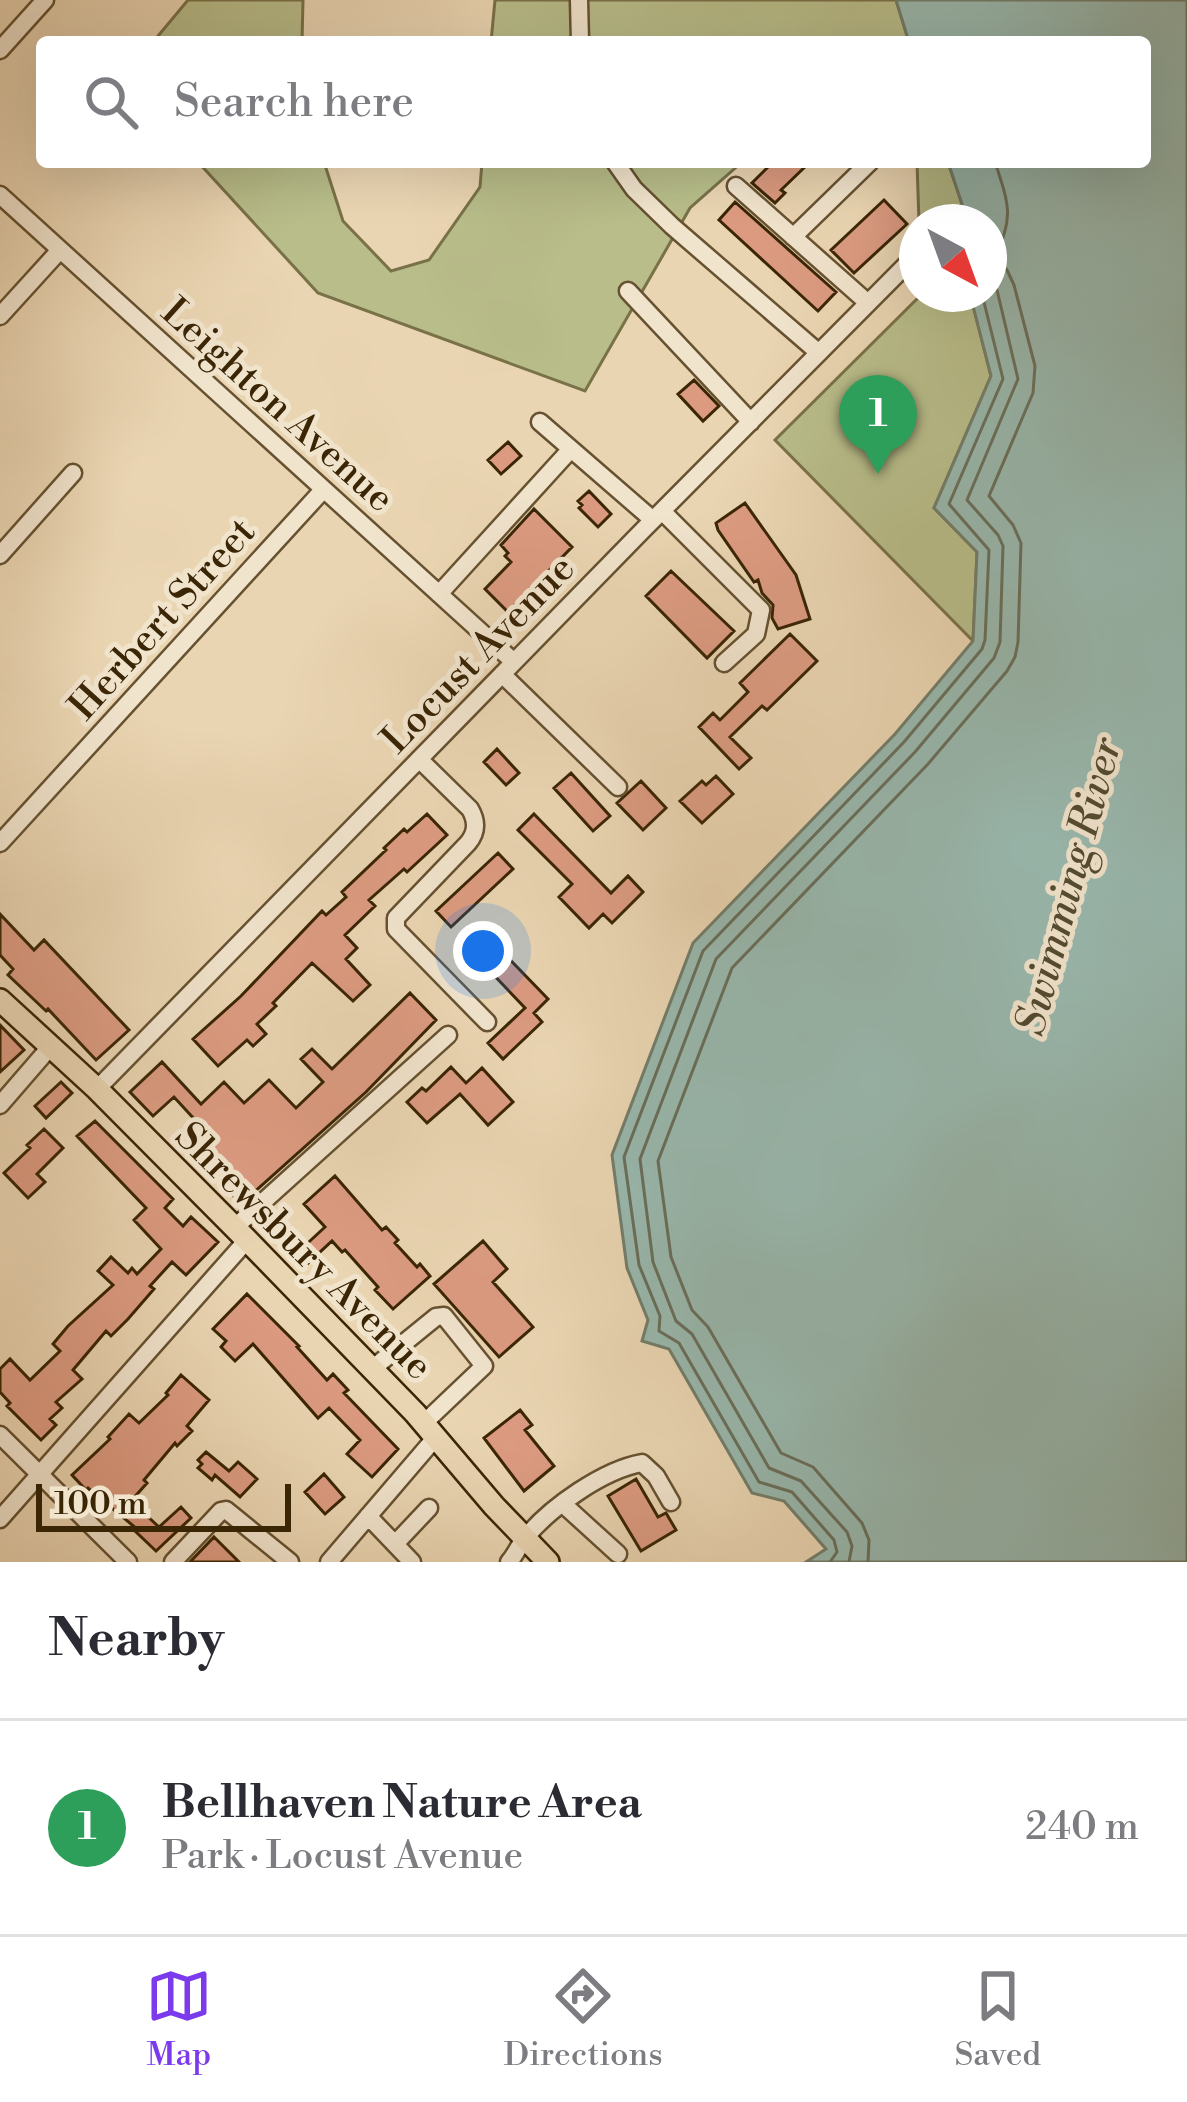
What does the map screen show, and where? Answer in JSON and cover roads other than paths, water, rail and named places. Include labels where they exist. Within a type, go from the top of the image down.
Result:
[{"type":"main road","name":"Shrewsbury Avenue","points":[[0,1000],[97,1089],[373,1369],[548,1562]]},
{"type":"street","points":[[0,50],[46,0]]},
{"type":"street","points":[[579,0],[580,36]]},
{"type":"street","points":[[619,168],[672,226],[819,353]]},
{"type":"street","points":[[793,237],[864,168]]},
{"type":"street","points":[[736,186],[868,303]]},
{"type":"street","name":"Leighton Avenue","points":[[0,195],[440,594],[618,787]]},
{"type":"street","points":[[0,316],[60,250]]},
{"type":"street","name":"Locust Avenue","points":[[97,1089],[899,272]]},
{"type":"street","points":[[628,291],[751,422]]},
{"type":"street","points":[[540,422],[716,562],[761,610],[756,634],[724,664]]},
{"type":"street","points":[[440,594],[571,449]]},
{"type":"street","points":[[0,555],[73,473]]},
{"type":"street","name":"Herbert Street","points":[[0,843],[322,490]]},
{"type":"street","points":[[419,759],[470,809],[476,828],[468,843],[396,918],[395,929],[487,1022]]},
{"type":"street","points":[[0,1519],[241,1234],[448,1035]]},
{"type":"street","points":[[0,1105],[51,1046]]},
{"type":"street","points":[[329,1562],[484,1366],[444,1316],[436,1317],[373,1369]]},
{"type":"street","points":[[0,1435],[128,1562]]},
{"type":"street","points":[[509,1562],[525,1538],[579,1489],[625,1466],[642,1463],[671,1502]]},
{"type":"street","points":[[563,1504],[618,1554]]},
{"type":"street","points":[[395,1544],[429,1508]]},
{"type":"street","points":[[173,1562],[226,1510],[290,1562]]},
{"type":"street","points":[[368,1516],[412,1562]]},
{"type":"water","name":"Swimming River","points":[[896,0],[1187,0],[1187,1562],[806,1562],[826,1549],[784,1501],[752,1493],[669,1349],[642,1341],[648,1320],[627,1268],[612,1155],[693,943],[895,734],[973,641],[977,552],[934,508],[991,376],[975,312],[1007,312],[1007,204],[962,204],[950,168],[1151,168],[1151,36],[907,36]]},
{"type":"place","name":"Bellhaven Nature Area","points":[[878,474]]}]
